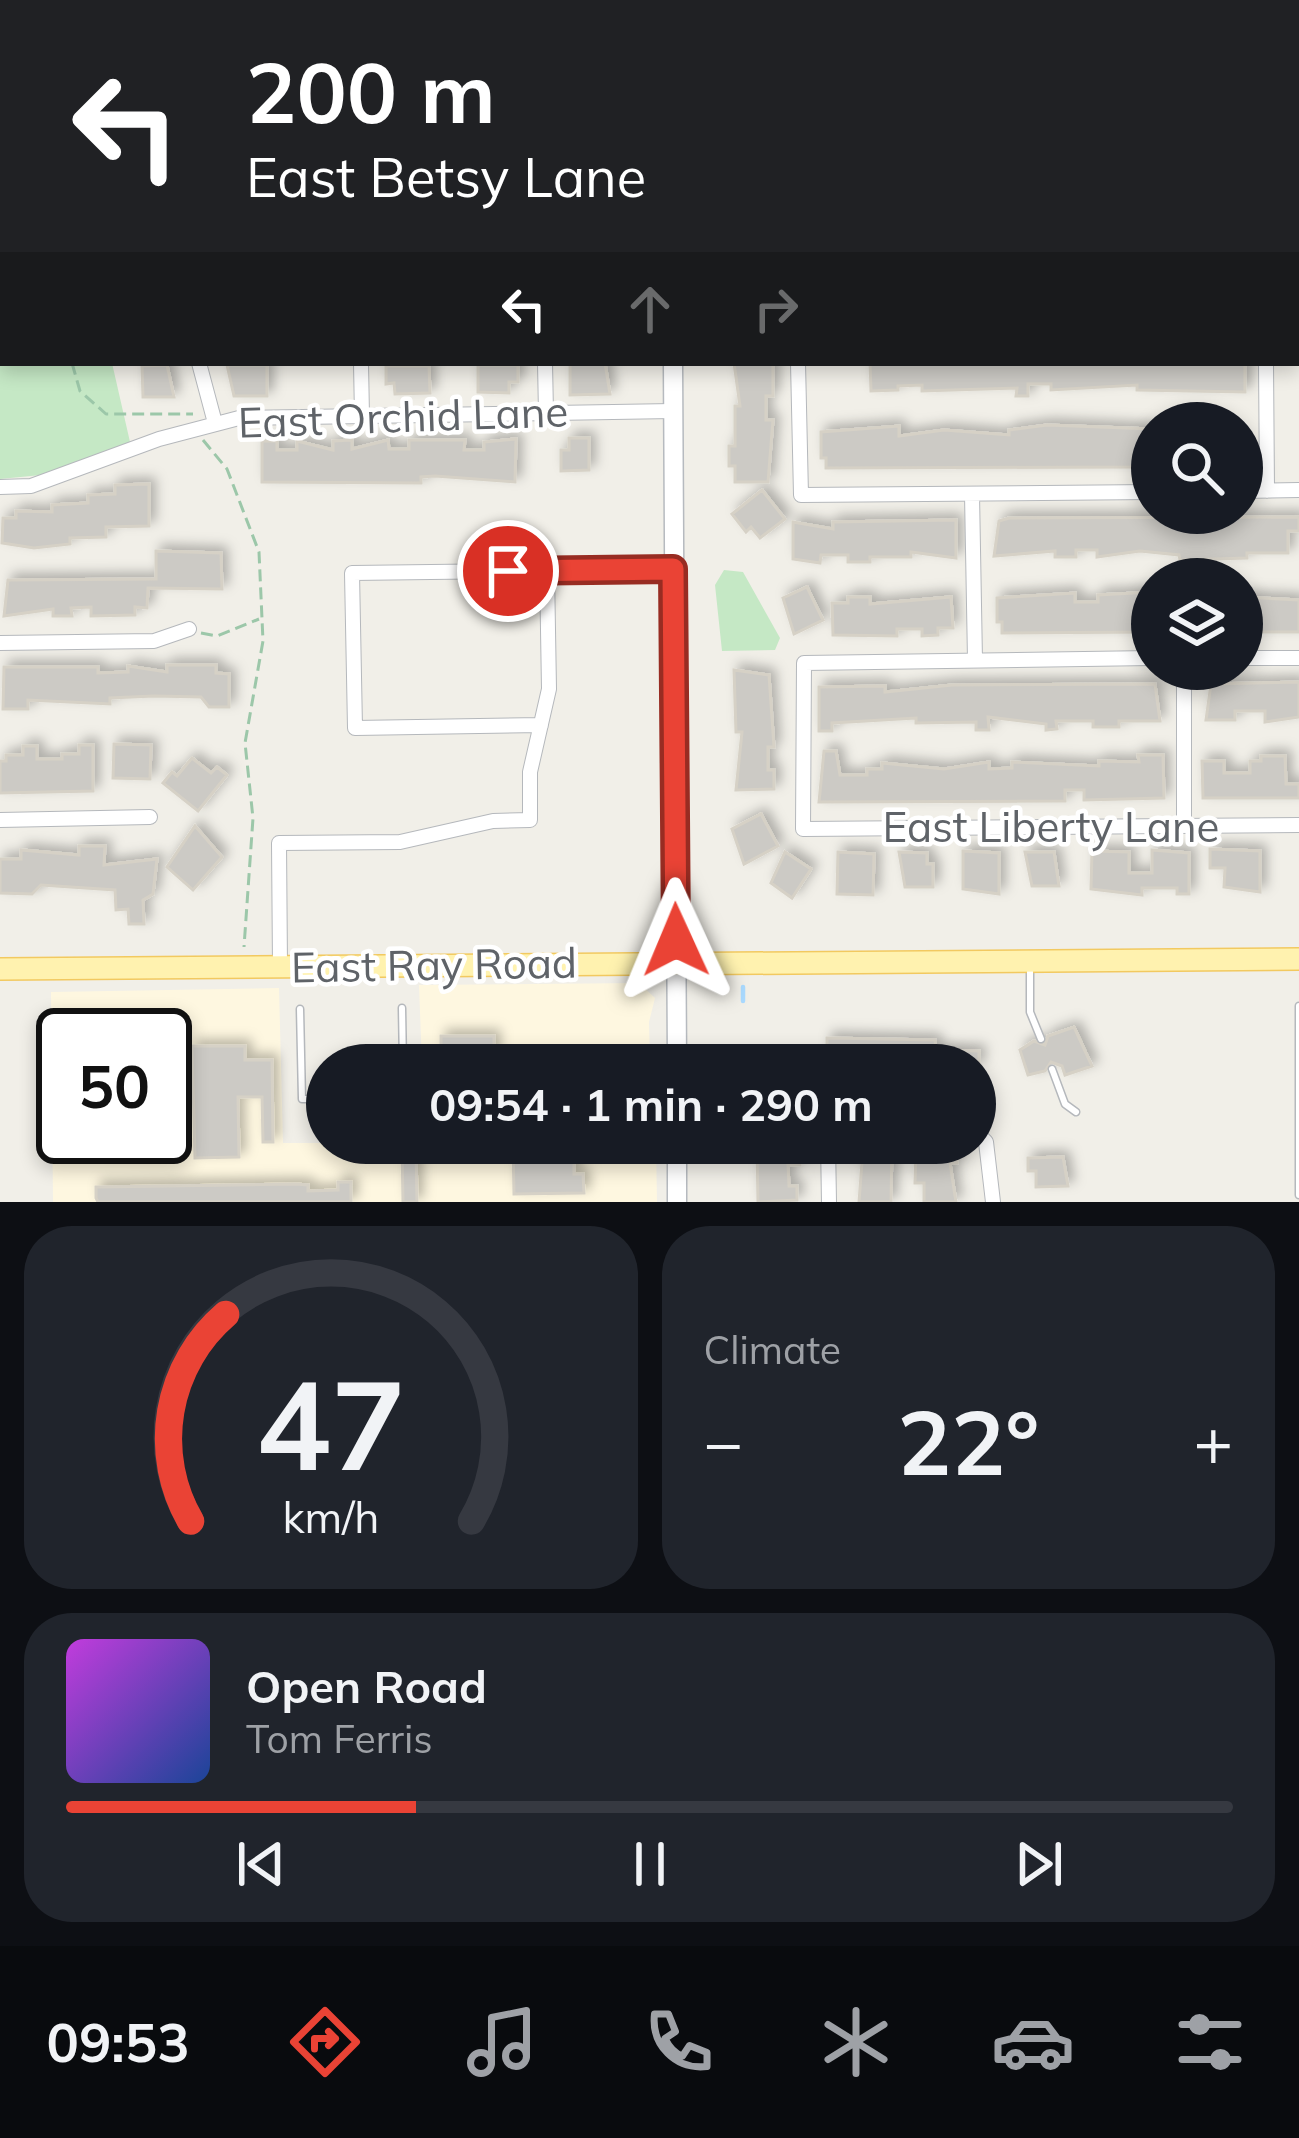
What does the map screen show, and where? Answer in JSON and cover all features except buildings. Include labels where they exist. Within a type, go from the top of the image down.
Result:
[{"type":"main road","points":[[673,366],[677,1044]]},
{"type":"main road","name":"East Ray Road","points":[[0,969],[1299,958]]},
{"type":"main road","points":[[677,1164],[677,1202]]},
{"type":"street","points":[[199,366],[207,425]]},
{"type":"street","points":[[362,366],[362,416]]},
{"type":"street","points":[[545,366],[546,413]]},
{"type":"street","points":[[798,366],[801,495],[1131,492]]},
{"type":"street","points":[[1265,366],[1268,490]]},
{"type":"street","name":"East Orchid Lane","points":[[0,487],[31,486],[207,425],[362,416],[673,411]]},
{"type":"street","points":[[1263,490],[1299,490]]},
{"type":"street","points":[[973,494],[975,660],[1131,658]]},
{"type":"street","points":[[541,725],[355,728],[352,573],[673,569]]},
{"type":"street","points":[[280,966],[279,843],[400,842],[493,821],[530,820],[530,772],[549,689],[547,571]]},
{"type":"street","points":[[0,643],[154,640],[188,629]]},
{"type":"street","points":[[1263,658],[1299,658]]},
{"type":"street","name":"East Liberty Lane","points":[[975,660],[804,663],[803,829],[1299,825]]},
{"type":"street","points":[[1184,690],[1184,826]]},
{"type":"street","points":[[0,820],[150,817]]},
{"type":"street","points":[[829,1164],[829,1202]]},
{"type":"street","points":[[985,1164],[993,1202]]},
{"type":"lane","points":[[1030,960],[1030,1012],[1041,1039]]},
{"type":"lane","points":[[1299,1006],[1299,1195]]},
{"type":"lane","points":[[402,1009],[403,1044]]},
{"type":"lane","points":[[300,1010],[302,1099],[306,1099]]},
{"type":"lane","points":[[1052,1069],[1065,1104],[1076,1112]]},
{"type":"path","points":[[73,366],[80,391],[106,414],[191,411],[207,425],[259,552],[262,641],[245,742],[254,818],[244,947]]},
{"type":"path","points":[[188,629],[217,636],[260,618]]},
{"type":"shaded area","points":[[639,983],[655,998],[650,1044],[421,1044],[419,985]]},
{"type":"shaded area","points":[[279,988],[283,1143],[306,1143],[306,1164],[656,1164],[657,1202],[53,1202],[53,1164],[192,1164],[192,1008],[51,1008],[51,992]]},
{"type":"green space","points":[[0,366],[113,366],[130,442],[41,475],[0,479]]},
{"type":"green space","points":[[724,570],[743,572],[780,638],[775,650],[722,651],[715,585]]},
{"type":"waterway","points":[[743,987],[743,1001]]},
{"type":"route","points":[[508,571],[673,569],[676,940]]}]
